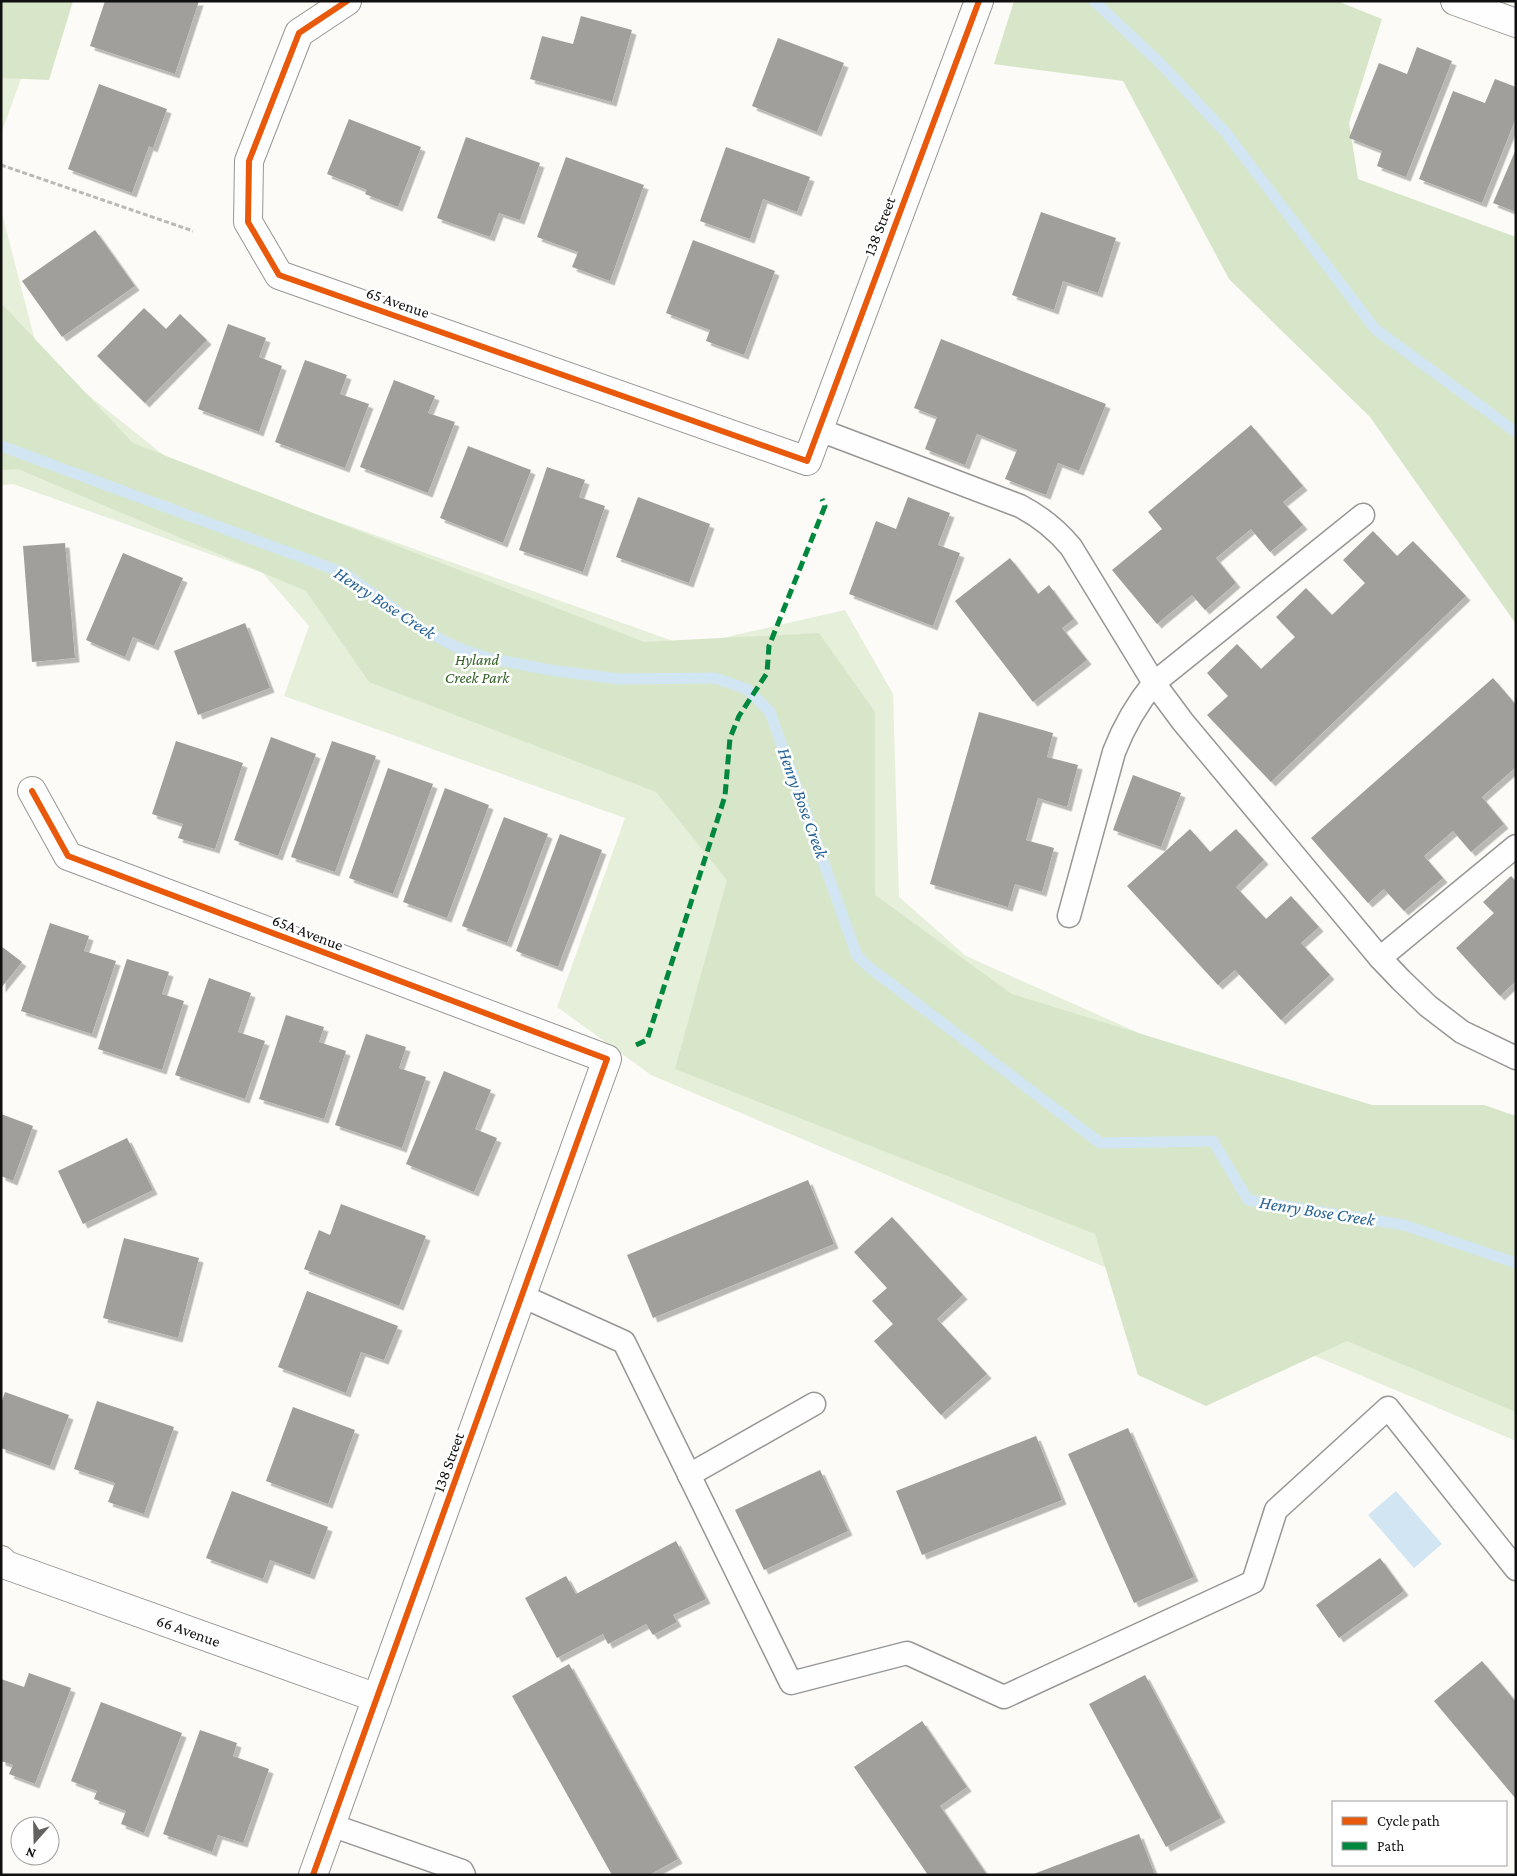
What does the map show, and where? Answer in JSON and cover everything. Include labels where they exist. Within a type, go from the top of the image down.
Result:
[{"type":"street","name":"65 Avenue","points":[[347,1],[299,33],[249,161],[248,222],[279,275],[807,461]]},
{"type":"street","name":"138 Street","points":[[807,461],[817,429],[979,1]]},
{"type":"street","points":[[1455,1],[1486,6],[1516,23]]},
{"type":"street","name":"65A Avenue","points":[[32,791],[68,856],[607,1059]]},
{"type":"street","name":"138 Street","points":[[313,1875],[607,1059]]},
{"type":"street","name":"66 Avenue","points":[[1,1560],[6,1565],[377,1698]]},
{"type":"lane","points":[[817,429],[1020,506],[1044,520],[1056,530],[1071,547],[1154,683],[1183,722],[1380,958],[1428,1006],[1462,1032],[1516,1058]]},
{"type":"lane","points":[[1069,916],[1114,752],[1124,727],[1137,703],[1154,683],[1363,515]]},
{"type":"lane","points":[[1380,958],[1516,846]]},
{"type":"lane","points":[[522,1296],[624,1342],[791,1683],[907,1653],[1004,1697],[1090,1658],[1253,1582],[1276,1510],[1388,1408],[1516,1569]]},
{"type":"lane","points":[[689,1474],[814,1404]]},
{"type":"lane","points":[[331,1826],[462,1870],[464,1875]]},
{"type":"path","points":[[1,165],[194,231]]},
{"type":"green space","points":[[1,1],[49,1],[1,134]]},
{"type":"green space","points":[[1,1],[73,1],[49,80],[1,78]]},
{"type":"green space","points":[[1014,1],[1337,1],[1382,19],[1349,123],[1358,179],[1516,237],[1516,624],[1370,417],[1229,279],[1123,81],[994,64]]},
{"type":"green space","name":"Hyland Creek Park","points":[[1,210],[39,356],[175,464],[687,646],[845,610],[893,694],[899,897],[966,956],[1341,1123],[1516,1190],[1516,1441],[651,1075],[557,1007],[625,818],[284,696],[309,626],[263,573],[13,484],[1,485]]},
{"type":"green space","name":"Hyland Creek Park","points":[[1,303],[133,443],[644,642],[819,633],[875,712],[875,895],[1012,994],[1372,1105],[1484,1105],[1516,1116],[1516,1412],[1347,1341],[1206,1406],[1138,1375],[1095,1234],[675,1069],[727,880],[656,792],[369,682],[306,591],[18,469],[1,470]]},
{"type":"water","points":[[1396,1491],[1442,1544],[1414,1568],[1368,1515]]},
{"type":"building","points":[[105,1],[199,1],[175,74],[90,46]]},
{"type":"building","points":[[581,16],[632,30],[612,102],[530,79],[542,36],[573,44]]},
{"type":"building","points":[[778,38],[844,63],[817,132],[752,106]]},
{"type":"building","points":[[1417,47],[1452,61],[1406,177],[1377,166],[1382,151],[1349,138],[1379,63],[1407,74]]},
{"type":"building","points":[[1495,79],[1516,87],[1516,118],[1482,203],[1419,179],[1453,91],[1485,103]]},
{"type":"building","points":[[99,84],[167,109],[153,148],[149,146],[132,193],[68,169]]},
{"type":"building","points":[[349,119],[421,147],[398,207],[365,194],[367,190],[327,174]]},
{"type":"building","points":[[466,137],[540,163],[520,220],[499,213],[490,237],[437,218]]},
{"type":"building","points":[[726,147],[810,177],[797,212],[763,199],[750,239],[700,221]]},
{"type":"building","points":[[1516,149],[1516,212],[1493,203]]},
{"type":"building","points":[[566,157],[644,185],[610,281],[572,267],[578,252],[537,237]]},
{"type":"building","points":[[1041,212],[1116,238],[1098,293],[1063,281],[1054,310],[1012,295]]},
{"type":"building","points":[[95,230],[135,286],[62,337],[22,281]]},
{"type":"building","points":[[693,240],[775,271],[744,355],[706,341],[710,330],[666,313]]},
{"type":"building","points":[[144,308],[166,329],[180,314],[207,340],[145,403],[97,356]]},
{"type":"building","points":[[228,324],[266,338],[259,357],[282,366],[259,432],[198,409]]},
{"type":"building","points":[[941,339],[1106,404],[1079,471],[1058,463],[1046,495],[1005,479],[1017,450],[977,434],[965,465],[925,449],[937,417],[914,408]]},
{"type":"building","points":[[305,360],[347,375],[340,394],[369,404],[345,468],[275,442]]},
{"type":"building","points":[[394,380],[435,396],[428,413],[455,422],[428,493],[360,467]]},
{"type":"building","points":[[1251,425],[1303,486],[1283,502],[1303,525],[1270,552],[1251,529],[1216,558],[1236,583],[1205,610],[1192,595],[1157,624],[1112,570],[1162,529],[1148,512]]},
{"type":"building","points":[[468,446],[531,470],[503,543],[440,518]]},
{"type":"building","points":[[547,467],[585,480],[579,497],[605,506],[583,572],[519,550]]},
{"type":"building","points":[[638,497],[710,524],[689,583],[616,557]]},
{"type":"building","points":[[908,497],[950,513],[938,545],[960,553],[933,626],[849,594],[876,521],[896,529]]},
{"type":"building","points":[[1373,531],[1397,556],[1413,541],[1466,596],[1271,782],[1207,715],[1228,696],[1207,673],[1237,644],[1261,669],[1295,637],[1276,617],[1306,588],[1332,615],[1365,583],[1343,560]]},
{"type":"building","points":[[65,543],[75,658],[32,662],[23,546]]},
{"type":"building","points":[[123,553],[183,578],[154,646],[133,637],[125,657],[86,640]]},
{"type":"building","points":[[1010,558],[1038,594],[1049,585],[1074,619],[1062,628],[1087,660],[1033,702],[955,601]]},
{"type":"building","points":[[245,623],[270,688],[198,715],[174,651]]},
{"type":"building","points":[[1493,678],[1516,705],[1516,767],[1482,797],[1504,824],[1471,852],[1453,831],[1424,856],[1443,878],[1404,911],[1384,889],[1368,903],[1311,838]]},
{"type":"building","points":[[979,712],[1053,733],[1047,757],[1078,765],[1067,807],[1038,798],[1026,840],[1054,848],[1042,892],[1015,884],[1008,907],[930,884]]},
{"type":"building","points":[[271,737],[316,754],[278,856],[234,840]]},
{"type":"building","points":[[176,741],[243,763],[215,849],[178,838],[183,824],[152,814]]},
{"type":"building","points":[[332,741],[376,756],[335,872],[291,857]]},
{"type":"building","points":[[388,768],[433,784],[393,894],[349,878]]},
{"type":"building","points":[[1133,775],[1181,793],[1161,847],[1113,830]]},
{"type":"building","points":[[445,788],[489,805],[447,918],[403,902]]},
{"type":"building","points":[[504,817],[548,834],[507,943],[462,926]]},
{"type":"building","points":[[1190,829],[1210,852],[1236,829],[1264,860],[1236,887],[1266,919],[1291,896],[1319,927],[1301,943],[1330,975],[1281,1020],[1235,970],[1218,985],[1127,886]]},
{"type":"building","points":[[560,834],[602,850],[558,967],[516,951]]},
{"type":"building","points":[[1511,876],[1516,881],[1516,981],[1500,996],[1456,948],[1494,913],[1483,902]]},
{"type":"building","points":[[50,923],[89,936],[84,951],[116,961],[92,1034],[21,1011]]},
{"type":"building","points":[[1,946],[22,962],[1,988]]},
{"type":"building","points":[[127,959],[169,972],[162,994],[184,1001],[162,1070],[98,1049]]},
{"type":"building","points":[[209,978],[251,993],[238,1032],[265,1041],[245,1099],[175,1075]]},
{"type":"building","points":[[286,1015],[324,1027],[319,1042],[346,1051],[324,1119],[259,1099]]},
{"type":"building","points":[[366,1034],[406,1047],[399,1068],[426,1077],[402,1148],[335,1125]]},
{"type":"building","points":[[444,1071],[491,1090],[475,1129],[497,1138],[474,1192],[406,1164]]},
{"type":"building","points":[[1,1114],[33,1126],[13,1181],[1,1176]]},
{"type":"building","points":[[127,1138],[153,1190],[83,1224],[58,1171]]},
{"type":"building","points":[[808,1180],[834,1244],[653,1318],[627,1255]]},
{"type":"building","points":[[341,1204],[426,1236],[399,1306],[304,1269],[319,1230],[330,1235]]},
{"type":"building","points":[[892,1217],[963,1295],[937,1319],[987,1374],[941,1415],[874,1341],[893,1324],[872,1301],[887,1288],[854,1252]]},
{"type":"building","points":[[124,1238],[199,1258],[178,1338],[103,1318]]},
{"type":"building","points":[[307,1291],[398,1326],[384,1360],[361,1352],[346,1393],[278,1367]]},
{"type":"building","points":[[5,1392],[69,1415],[50,1466],[1,1448],[1,1404]]},
{"type":"building","points":[[97,1401],[174,1427],[144,1514],[108,1502],[115,1483],[74,1469]]},
{"type":"building","points":[[293,1407],[355,1430],[328,1504],[266,1481]]},
{"type":"building","points":[[1128,1428],[1194,1577],[1134,1603],[1068,1454]]},
{"type":"building","points":[[1036,1436],[1062,1500],[922,1555],[896,1491]]},
{"type":"building","points":[[820,1470],[848,1531],[764,1570],[735,1510]]},
{"type":"building","points":[[232,1491],[328,1527],[310,1575],[270,1560],[263,1579],[206,1558]]},
{"type":"building","points":[[676,1541],[706,1599],[673,1615],[677,1622],[653,1635],[646,1624],[608,1644],[603,1634],[557,1658],[525,1598],[566,1576],[576,1594]]},
{"type":"building","points":[[1380,1558],[1404,1591],[1339,1638],[1316,1605]]},
{"type":"building","points":[[1482,1661],[1516,1702],[1516,1799],[1434,1701]]},
{"type":"building","points":[[569,1664],[678,1859],[649,1875],[612,1875],[512,1696]]},
{"type":"building","points":[[29,1673],[71,1688],[35,1784],[9,1774],[13,1765],[1,1761],[1,1679],[24,1687]]},
{"type":"building","points":[[1145,1675],[1221,1818],[1166,1847],[1089,1704]]},
{"type":"building","points":[[101,1702],[182,1733],[144,1833],[121,1824],[126,1811],[94,1799],[97,1791],[71,1781]]},
{"type":"building","points":[[922,1721],[967,1787],[940,1806],[987,1875],[928,1875],[854,1767]]},
{"type":"building","points":[[200,1730],[237,1743],[233,1756],[269,1769],[243,1843],[218,1835],[212,1852],[163,1834]]},
{"type":"building","points":[[1139,1834],[1155,1875],[1031,1875]]},
{"type":"waterway","points":[[1094,1],[1161,64],[1226,133],[1375,329],[1516,432]]},
{"type":"waterway","name":"Henry Bose Creek","points":[[1,446],[344,573],[424,630],[456,647],[488,658],[550,670],[619,679],[715,678],[747,689],[770,712],[857,956],[870,968],[1100,1143],[1213,1141],[1248,1200],[1404,1225],[1516,1263]]},
{"type":"marked path","points":[[636,1045],[647,1040],[725,796],[730,738],[739,716],[767,673],[769,646],[825,506],[822,499]]},
{"type":"cycle path","points":[[347,1],[299,33],[249,161],[248,222],[279,275],[807,461],[979,1]]},
{"type":"cycle path","points":[[32,791],[68,856],[607,1059],[313,1875]]}]
